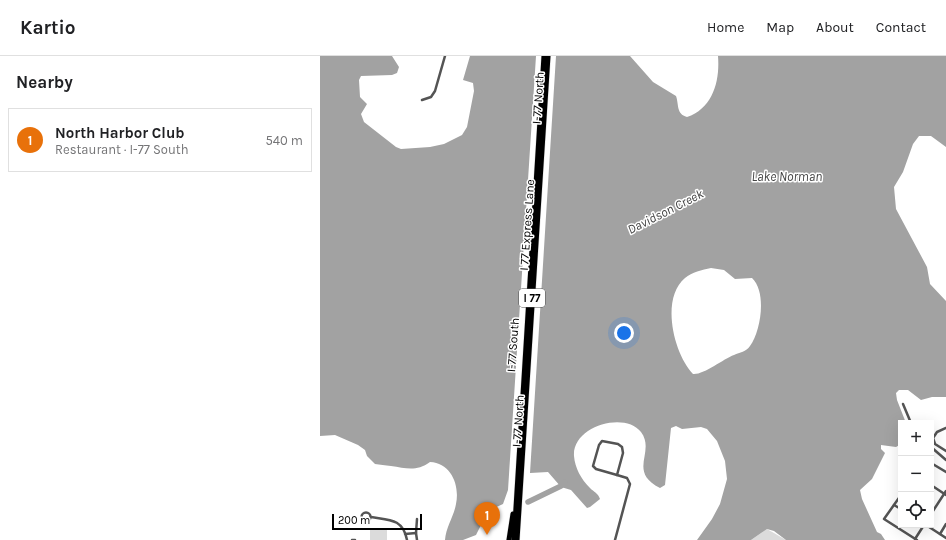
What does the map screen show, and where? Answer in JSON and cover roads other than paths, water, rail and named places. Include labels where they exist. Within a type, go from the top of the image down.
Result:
[{"type":"highway","name":"I-77 South","points":[[511,540],[543,56]]},
{"type":"highway","name":"I 77 Express Lane","points":[[511,540],[543,56]]},
{"type":"highway","name":"I 77 Express Lane","points":[[519,540],[550,56]]},
{"type":"highway","name":"I-77 North","points":[[519,540],[550,56]]},
{"type":"street","points":[[422,100],[431,97],[435,91],[445,56]]},
{"type":"street","points":[[903,404],[910,420]]},
{"type":"street","points":[[946,428],[936,432],[933,438],[935,444],[946,451]]},
{"type":"street","points":[[616,540],[630,484],[627,478],[596,469],[593,466],[599,445],[602,441],[622,447],[623,453],[617,475]]},
{"type":"street","points":[[934,450],[946,460]]},
{"type":"street","points":[[934,465],[946,472]]},
{"type":"street","points":[[934,487],[945,493],[934,510]]},
{"type":"street","points":[[898,499],[884,519],[916,540],[923,528]]},
{"type":"street","points":[[894,505],[898,507]]},
{"type":"street","points":[[371,516],[391,520],[399,525],[407,540]]},
{"type":"street","points":[[417,519],[417,540]]},
{"type":"street","points":[[940,534],[946,524]]},
{"type":"street","points":[[930,528],[946,538]]},
{"type":"street","points":[[405,534],[416,533]]},
{"type":"water","points":[[320,56],[392,56],[399,67],[397,73],[392,75],[361,76],[359,80],[360,97],[367,104],[361,114],[364,122],[396,147],[401,149],[430,147],[444,144],[462,135],[467,127],[474,91],[473,83],[463,80],[470,56],[536,56],[508,490],[503,504],[488,511],[476,535],[463,540],[445,540],[455,508],[457,490],[452,476],[443,466],[430,462],[415,468],[375,464],[367,456],[365,450],[358,445],[335,435],[320,436]]},
{"type":"water","name":"Lake Norman","points":[[556,56],[630,56],[653,82],[676,96],[679,111],[683,116],[687,117],[696,113],[709,100],[718,75],[718,56],[946,56],[946,147],[931,136],[919,136],[913,144],[903,172],[894,187],[896,209],[927,267],[930,284],[946,301],[946,397],[932,397],[921,400],[908,390],[899,390],[896,393],[897,400],[905,420],[898,420],[898,446],[896,447],[881,445],[881,449],[885,453],[872,479],[860,490],[862,499],[877,532],[881,534],[885,540],[786,540],[774,531],[767,529],[751,540],[697,540],[712,519],[720,504],[727,479],[725,461],[717,441],[707,429],[701,427],[682,429],[676,426],[671,428],[665,485],[660,488],[650,482],[645,475],[643,468],[646,447],[645,439],[641,432],[633,426],[624,423],[612,422],[590,430],[581,437],[576,445],[574,456],[577,469],[584,481],[600,499],[590,507],[587,508],[571,490],[561,487],[548,472],[530,473]],"holes":[[[711,268],[724,270],[735,279],[752,278],[757,284],[760,292],[761,312],[754,339],[747,350],[702,372],[693,374],[680,354],[672,326],[673,299],[677,287],[691,274]]]},
{"type":"waterway","name":"Davidson Creek","points":[[528,502],[561,486],[565,482]]},
{"type":"place","name":"North Harbor Club","points":[[487,535]]}]
